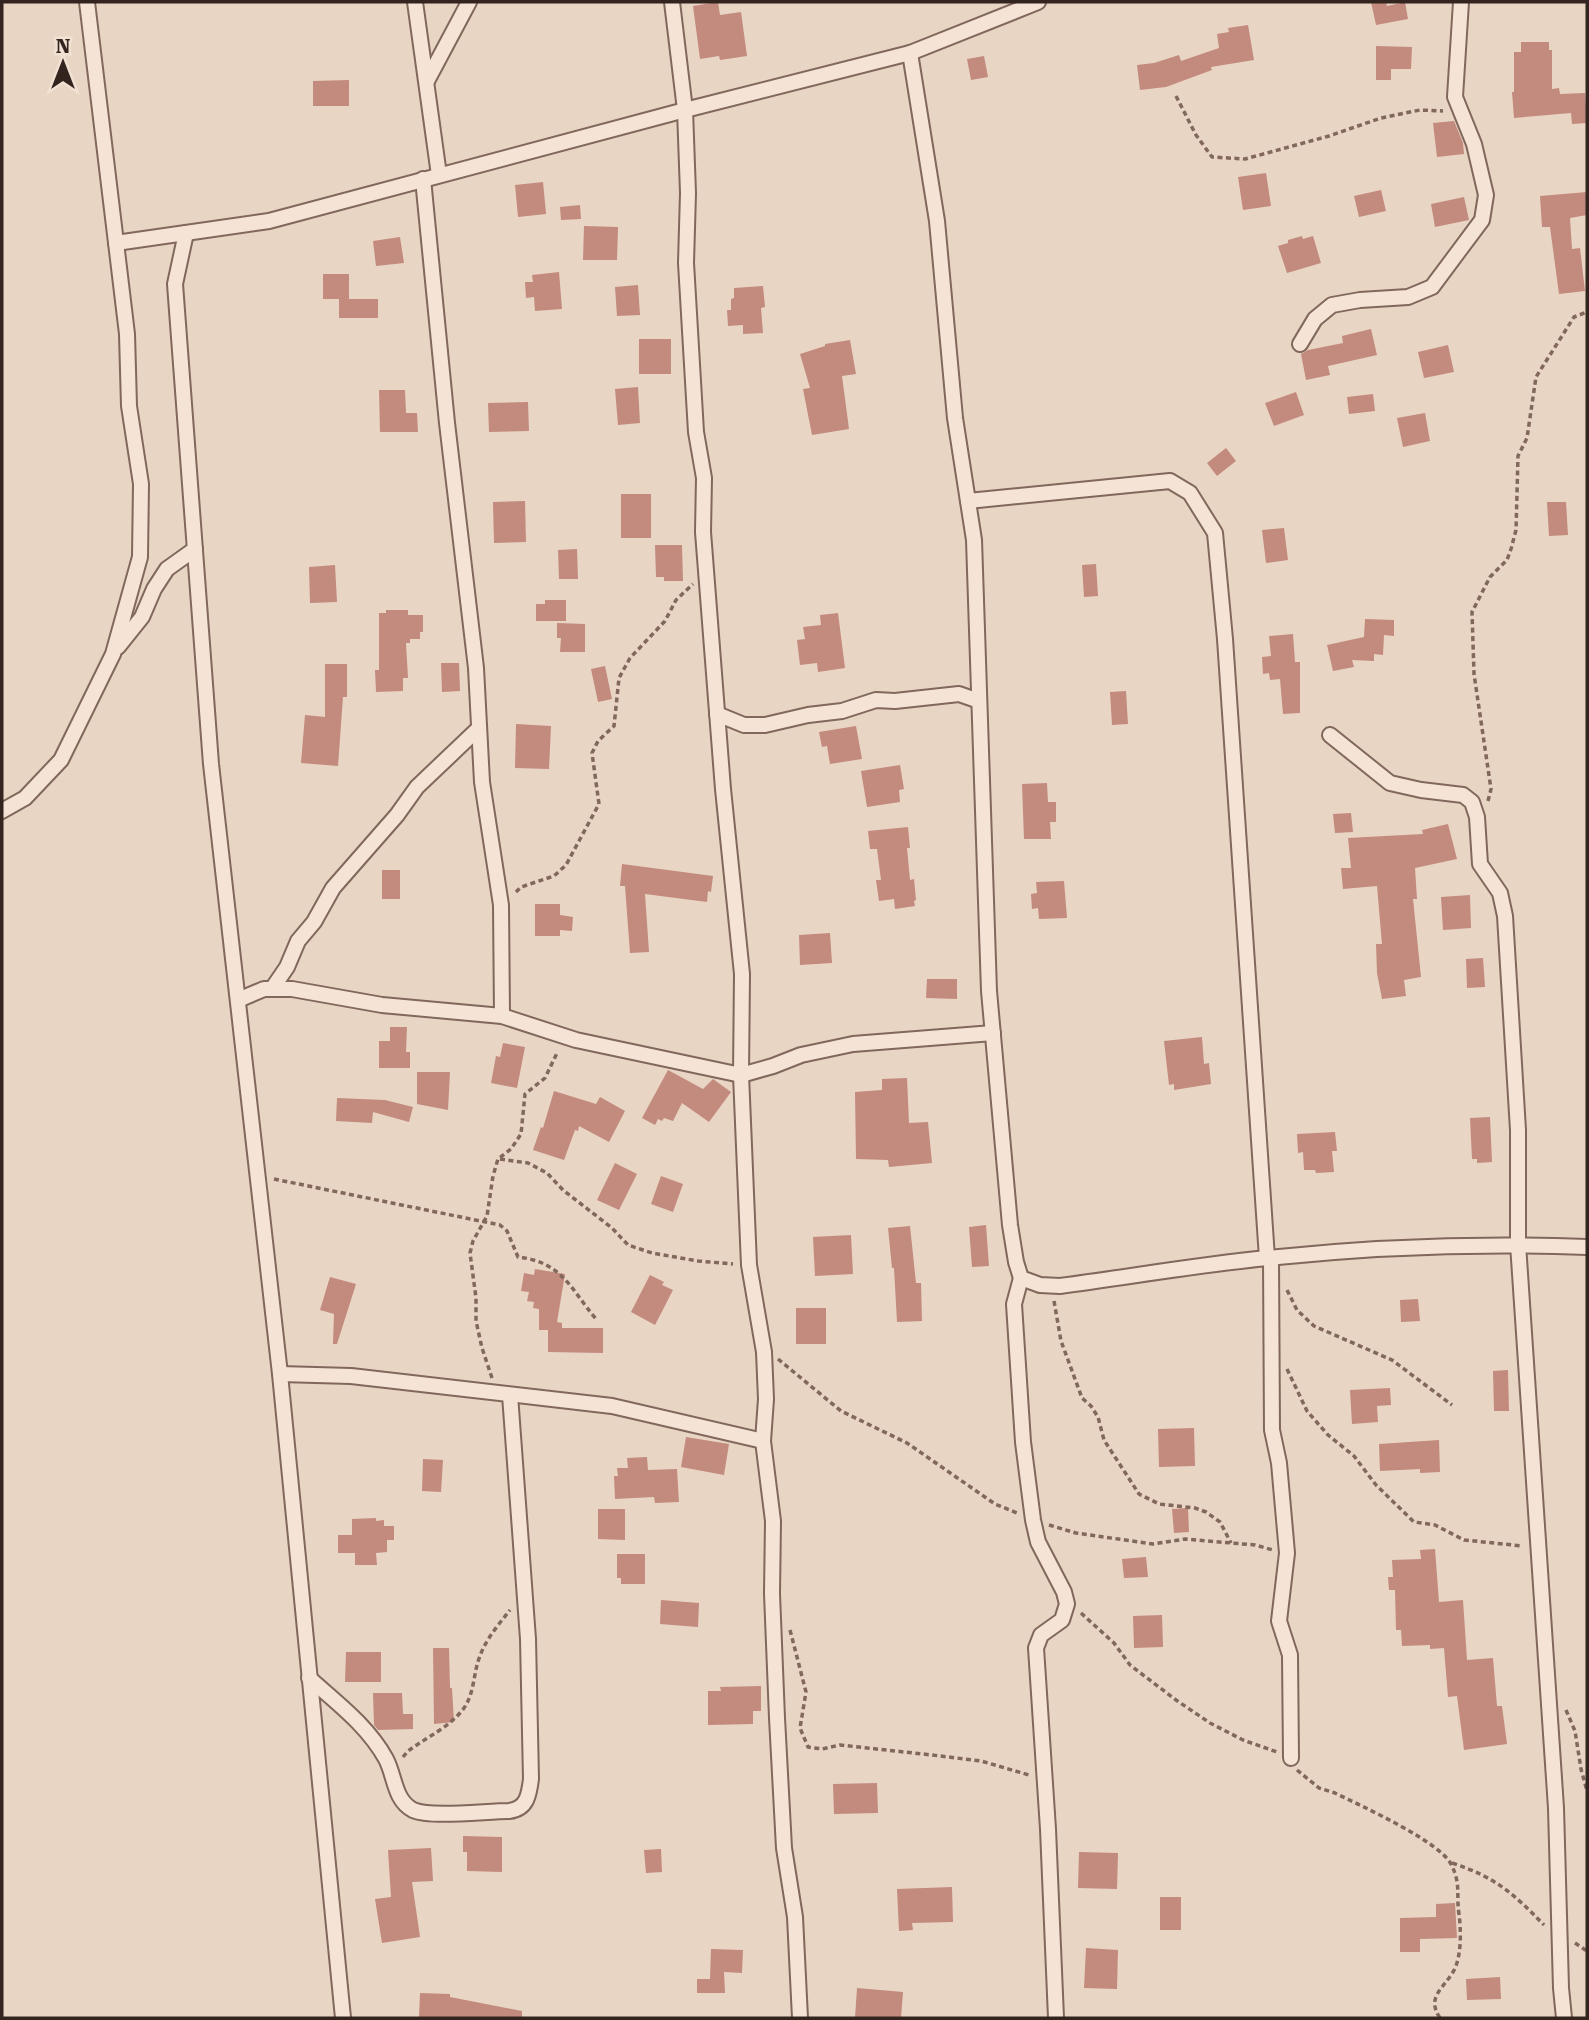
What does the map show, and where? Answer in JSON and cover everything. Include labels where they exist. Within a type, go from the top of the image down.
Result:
[{"type":"street","points":[[2,811],[25,798],[61,760],[113,654],[140,558],[141,484],[129,406],[127,334],[87,2]]},
{"type":"street","points":[[415,2],[439,175]]},
{"type":"street","points":[[427,81],[469,2]]},
{"type":"street","points":[[672,2],[685,110],[688,193],[686,262],[696,432],[704,478],[703,532],[742,974],[741,1075],[749,1265],[764,1352],[766,1399],[763,1441],[773,1521],[772,1594],[777,1718],[785,1848],[795,1917],[800,2018]]},
{"type":"street","points":[[116,243],[269,221],[910,53],[1017,6],[1038,2]]},
{"type":"street","points":[[1300,344],[1315,319],[1332,305],[1408,297],[1432,287],[1482,220],[1486,195],[1474,144],[1455,97],[1461,2]]},
{"type":"street","points":[[910,53],[937,221],[955,418],[974,540],[989,991],[1010,1225],[1021,1278],[1014,1304],[1023,1442],[1038,1542],[1068,1604],[1062,1620],[1041,1635],[1035,1648],[1045,1779],[1056,2018]]},
{"type":"street","points":[[423,179],[447,423],[476,667],[482,782],[501,905],[502,1016]]},
{"type":"street","points":[[186,233],[175,284],[211,764],[280,1374],[343,2018]]},
{"type":"street","points":[[968,501],[1170,481],[1190,493],[1216,533],[1271,1275],[1272,1430],[1279,1463],[1287,1553],[1279,1621],[1290,1655],[1291,1758]]},
{"type":"street","points":[[113,654],[142,617],[154,589],[167,569],[195,549]]},
{"type":"street","points":[[717,714],[744,725],[765,725],[808,715],[842,711],[876,700],[895,701],[959,694],[979,701]]},
{"type":"street","points":[[272,989],[287,967],[298,941],[314,922],[333,888],[397,816],[417,787],[479,728]]},
{"type":"street","points":[[1330,735],[1390,783],[1463,795],[1472,803],[1477,817],[1480,863],[1500,893],[1505,916],[1518,1130],[1518,1244],[1556,1808],[1564,2018]]},
{"type":"street","points":[[238,1000],[264,989],[292,989],[382,1005],[502,1016],[565,1036],[741,1075],[801,1055],[853,1044],[993,1033]]},
{"type":"street","points":[[1021,1278],[1051,1286],[1269,1258],[1436,1246],[1518,1244],[1587,1247]]},
{"type":"street","points":[[280,1374],[351,1376],[612,1406],[763,1441]]},
{"type":"street","points":[[309,1678],[363,1727],[387,1760],[399,1797],[412,1810],[432,1814],[509,1811],[519,1810],[524,1804],[529,1795],[531,1779],[528,1639],[504,1394]]},
{"type":"path","points":[[1176,96],[1196,135],[1212,157],[1245,159],[1329,136],[1381,118],[1420,110],[1463,112]]},
{"type":"path","points":[[1477,817],[1488,805],[1491,789],[1474,674],[1472,612],[1490,577],[1507,561],[1511,549],[1517,519],[1518,456],[1527,438],[1536,377],[1570,322],[1574,317],[1587,312]]},
{"type":"path","points":[[501,905],[521,887],[554,876],[566,865],[599,804],[592,754],[598,741],[614,726],[619,678],[630,658],[665,621],[676,600],[706,570]]},
{"type":"path","points":[[504,1394],[479,1335],[470,1253],[473,1241],[485,1221],[498,1159],[511,1149],[521,1134],[525,1094],[545,1078],[565,1036]]},
{"type":"path","points":[[498,1159],[528,1163],[547,1173],[628,1245],[652,1253],[698,1261],[749,1265]]},
{"type":"path","points":[[258,1178],[281,1179],[500,1225],[508,1231],[518,1257],[536,1259],[548,1264],[563,1276],[596,1319]]},
{"type":"path","points":[[1271,1275],[1284,1284],[1297,1310],[1314,1326],[1392,1360],[1451,1405]]},
{"type":"path","points":[[1051,1286],[1061,1341],[1082,1398],[1098,1417],[1104,1440],[1139,1494],[1158,1504],[1195,1508],[1206,1512],[1220,1522],[1231,1543]]},
{"type":"path","points":[[764,1352],[780,1360],[841,1411],[907,1443],[995,1504],[1036,1521],[1076,1533],[1153,1544],[1185,1539],[1255,1545],[1287,1553]]},
{"type":"path","points":[[1286,1366],[1307,1411],[1328,1435],[1354,1456],[1376,1485],[1413,1522],[1435,1525],[1464,1540],[1538,1547]]},
{"type":"path","points":[[394,1781],[401,1760],[408,1751],[447,1725],[466,1705],[480,1655],[489,1638],[525,1590]]},
{"type":"path","points":[[1068,1604],[1114,1643],[1130,1665],[1210,1723],[1243,1740],[1291,1758],[1293,1766],[1308,1781],[1405,1828],[1424,1839],[1451,1863],[1481,1873],[1512,1894],[1543,1924],[1560,1934]]},
{"type":"path","points":[[789,1624],[806,1692],[800,1728],[808,1747],[821,1749],[840,1745],[981,1762],[1045,1779]]},
{"type":"path","points":[[1548,1690],[1565,1709],[1575,1731],[1580,1769],[1587,1791]]},
{"type":"path","points":[[1440,2018],[1433,2005],[1435,1996],[1455,1971],[1461,1931],[1458,1906],[1460,1890],[1451,1863]]},
{"type":"building","points":[[718,2],[720,15],[741,12],[747,56],[720,60],[719,56],[700,59],[693,6]]},
{"type":"building","points":[[1371,2],[1386,2],[1387,6],[1405,2],[1408,19],[1376,25]]},
{"type":"building","points":[[1248,25],[1254,60],[1211,67],[1212,70],[1166,87],[1140,90],[1137,65],[1179,55],[1181,61],[1219,48],[1217,34],[1229,32],[1228,28]]},
{"type":"building","points":[[1521,42],[1549,42],[1549,50],[1552,50],[1552,89],[1559,88],[1560,94],[1585,93],[1587,123],[1572,124],[1571,113],[1514,118],[1514,52],[1521,52]]},
{"type":"building","points":[[1376,46],[1412,47],[1411,69],[1391,69],[1391,80],[1376,80]]},
{"type":"building","points":[[984,56],[988,77],[971,80],[967,59]]},
{"type":"building","points":[[349,80],[349,106],[313,106],[313,81]]},
{"type":"building","points":[[1454,121],[1463,143],[1464,154],[1437,157],[1433,123]]},
{"type":"building","points":[[1266,173],[1271,206],[1243,210],[1238,177]]},
{"type":"building","points":[[543,182],[546,214],[518,217],[515,185]]},
{"type":"building","points":[[1381,190],[1386,211],[1359,217],[1354,196]]},
{"type":"building","points":[[1587,192],[1587,215],[1570,218],[1572,249],[1580,248],[1585,291],[1559,294],[1550,227],[1542,227],[1540,196]]},
{"type":"building","points":[[1464,197],[1469,220],[1435,227],[1431,204]]},
{"type":"building","points":[[580,205],[581,219],[561,220],[560,207]]},
{"type":"building","points":[[584,226],[618,227],[617,260],[583,260]]},
{"type":"building","points":[[1302,236],[1303,239],[1313,236],[1321,263],[1287,273],[1278,246]]},
{"type":"building","points":[[400,237],[404,263],[376,266],[373,241]]},
{"type":"building","points":[[559,272],[562,309],[535,311],[534,297],[526,298],[525,282],[533,282],[532,275]]},
{"type":"building","points":[[323,274],[349,274],[349,299],[323,299]]},
{"type":"building","points":[[638,285],[640,315],[617,316],[615,287]]},
{"type":"building","points":[[763,286],[763,333],[743,334],[743,325],[728,326],[727,310],[731,310],[734,288]]},
{"type":"building","points":[[339,299],[378,299],[378,318],[339,318]]},
{"type":"building","points":[[1371,329],[1377,355],[1328,366],[1330,375],[1306,380],[1301,354],[1343,343],[1342,336]]},
{"type":"building","points":[[639,339],[671,339],[671,374],[639,374]]},
{"type":"building","points":[[850,340],[856,374],[842,376],[849,429],[812,435],[803,389],[810,388],[800,354],[825,344]]},
{"type":"building","points":[[1448,345],[1454,372],[1424,378],[1418,352]]},
{"type":"building","points":[[638,387],[640,423],[618,425],[615,389]]},
{"type":"building","points":[[379,390],[405,390],[406,413],[417,413],[418,432],[380,432]]},
{"type":"building","points":[[1296,392],[1304,415],[1274,426],[1265,403]]},
{"type":"building","points":[[1373,394],[1375,411],[1349,414],[1347,397]]},
{"type":"building","points":[[528,402],[529,431],[489,432],[488,403]]},
{"type":"building","points":[[1425,413],[1430,441],[1403,447],[1397,418]]},
{"type":"building","points":[[1226,448],[1236,461],[1217,476],[1207,463]]},
{"type":"building","points":[[621,494],[651,494],[651,538],[621,538]]},
{"type":"building","points":[[525,501],[526,542],[494,543],[493,502]]},
{"type":"building","points":[[1547,502],[1566,502],[1568,535],[1549,536]]},
{"type":"building","points":[[1284,528],[1288,560],[1266,563],[1262,530]]},
{"type":"building","points":[[655,545],[682,545],[683,581],[664,581],[664,577],[656,577]]},
{"type":"building","points":[[577,549],[578,579],[559,579],[558,550]]},
{"type":"building","points":[[1096,564],[1098,596],[1084,597],[1082,565]]},
{"type":"building","points":[[335,565],[337,602],[310,603],[309,567]]},
{"type":"building","points":[[545,600],[566,600],[566,621],[536,621],[536,604],[545,604]]},
{"type":"building","points":[[386,610],[408,610],[408,615],[423,615],[423,632],[420,632],[420,639],[410,639],[410,643],[406,643],[408,678],[403,678],[403,691],[376,692],[375,670],[379,670],[379,613],[386,613]]},
{"type":"building","points":[[838,613],[845,668],[818,672],[817,663],[800,665],[797,640],[805,639],[803,627],[821,625],[820,615]]},
{"type":"building","points":[[1365,619],[1394,620],[1394,636],[1384,635],[1383,655],[1374,654],[1374,661],[1352,660],[1354,667],[1333,671],[1327,645],[1364,637]]},
{"type":"building","points":[[557,623],[585,624],[585,652],[560,652],[561,638],[557,638]]},
{"type":"building","points":[[1293,634],[1295,662],[1300,662],[1300,713],[1283,714],[1280,679],[1270,680],[1269,673],[1263,674],[1262,657],[1271,656],[1269,636]]},
{"type":"building","points":[[441,663],[459,663],[460,691],[442,692]]},
{"type":"building","points":[[325,664],[347,664],[347,697],[343,697],[338,766],[301,763],[305,715],[325,717]]},
{"type":"building","points":[[605,666],[612,699],[598,702],[591,669]]},
{"type":"building","points":[[1126,691],[1128,724],[1112,725],[1110,692]]},
{"type":"building","points":[[516,724],[551,726],[549,769],[515,768]]},
{"type":"building","points":[[856,726],[862,759],[830,764],[827,746],[822,747],[819,732]]},
{"type":"building","points":[[900,765],[904,789],[899,790],[900,802],[867,807],[861,771]]},
{"type":"building","points":[[1047,783],[1048,802],[1056,802],[1056,822],[1050,822],[1051,839],[1024,839],[1022,784]]},
{"type":"building","points":[[1351,813],[1353,832],[1335,833],[1333,814]]},
{"type":"building","points":[[1448,824],[1457,859],[1415,868],[1417,899],[1413,899],[1421,977],[1404,980],[1406,996],[1382,999],[1377,973],[1376,944],[1382,944],[1377,886],[1343,889],[1341,868],[1351,868],[1348,838],[1423,834],[1422,830]]},
{"type":"building","points":[[908,827],[910,880],[914,879],[916,900],[915,906],[895,909],[894,899],[879,901],[876,880],[881,880],[877,849],[870,849],[868,831]]},
{"type":"building","points":[[622,864],[713,876],[711,892],[708,891],[707,902],[645,894],[649,952],[630,953],[625,886],[620,886]]},
{"type":"building","points":[[382,870],[400,870],[400,899],[382,899]]},
{"type":"building","points":[[1064,881],[1067,918],[1039,919],[1038,908],[1032,909],[1031,894],[1037,893],[1036,882]]},
{"type":"building","points":[[1470,895],[1471,928],[1443,930],[1441,897]]},
{"type":"building","points":[[535,904],[560,904],[560,915],[573,917],[572,931],[560,930],[560,936],[535,936]]},
{"type":"building","points":[[830,933],[832,963],[800,965],[799,935]]},
{"type":"building","points":[[1483,958],[1485,987],[1467,988],[1466,959]]},
{"type":"building","points":[[927,979],[957,979],[957,999],[926,998]]},
{"type":"building","points":[[390,1027],[407,1027],[406,1052],[410,1052],[410,1068],[379,1068],[379,1041],[390,1041]]},
{"type":"building","points":[[1202,1037],[1204,1064],[1209,1063],[1211,1084],[1174,1090],[1174,1084],[1169,1085],[1164,1041]]},
{"type":"building","points":[[503,1043],[525,1047],[517,1088],[491,1083],[496,1056],[500,1057]]},
{"type":"building","points":[[668,1070],[703,1089],[713,1079],[731,1092],[709,1122],[682,1103],[673,1121],[658,1119],[655,1125],[642,1118]]},
{"type":"building","points":[[417,1072],[450,1072],[448,1110],[417,1104]]},
{"type":"building","points":[[907,1078],[909,1123],[928,1122],[932,1163],[889,1167],[888,1160],[856,1159],[855,1092],[882,1090],[882,1079]]},
{"type":"building","points":[[554,1091],[596,1104],[600,1097],[625,1111],[609,1142],[579,1126],[564,1160],[533,1150]]},
{"type":"building","points":[[337,1098],[385,1100],[413,1107],[409,1122],[373,1112],[372,1123],[336,1121]]},
{"type":"building","points":[[1490,1117],[1492,1162],[1477,1163],[1477,1159],[1472,1159],[1470,1118]]},
{"type":"building","points":[[1335,1132],[1337,1151],[1332,1151],[1334,1172],[1316,1173],[1315,1170],[1304,1170],[1303,1152],[1298,1153],[1297,1134]]},
{"type":"building","points":[[615,1163],[637,1174],[619,1210],[597,1200]]},
{"type":"building","points":[[661,1176],[683,1184],[673,1212],[651,1204]]},
{"type":"building","points":[[986,1225],[989,1266],[972,1267],[969,1227]]},
{"type":"building","points":[[910,1226],[916,1283],[921,1283],[922,1321],[897,1322],[894,1268],[888,1228]]},
{"type":"building","points":[[851,1235],[853,1274],[815,1276],[813,1237]]},
{"type":"building","points":[[535,1269],[565,1274],[557,1322],[562,1323],[562,1328],[603,1328],[603,1353],[548,1352],[548,1330],[539,1330],[539,1309],[533,1308],[534,1302],[527,1301],[529,1292],[521,1291],[524,1273],[534,1275]]},
{"type":"building","points":[[650,1275],[673,1290],[655,1325],[631,1312]]},
{"type":"building","points":[[330,1277],[356,1284],[337,1344],[333,1344],[334,1314],[320,1310]]},
{"type":"building","points":[[1418,1299],[1420,1321],[1401,1322],[1400,1300]]},
{"type":"building","points":[[796,1308],[826,1308],[826,1344],[796,1344]]},
{"type":"building","points":[[1508,1370],[1509,1411],[1494,1411],[1493,1371]]},
{"type":"building","points":[[1390,1388],[1391,1405],[1377,1406],[1378,1422],[1352,1424],[1350,1390]]},
{"type":"building","points":[[1194,1428],[1195,1466],[1159,1467],[1158,1429]]},
{"type":"building","points":[[686,1437],[729,1444],[724,1475],[681,1467]]},
{"type":"building","points":[[1439,1440],[1440,1472],[1420,1473],[1420,1469],[1380,1471],[1379,1444]]},
{"type":"building","points":[[647,1457],[648,1470],[677,1469],[679,1502],[655,1503],[654,1497],[615,1499],[614,1476],[618,1476],[617,1468],[628,1468],[627,1458]]},
{"type":"building","points":[[423,1459],[443,1460],[441,1492],[422,1491]]},
{"type":"building","points":[[1188,1508],[1189,1532],[1174,1533],[1172,1509]]},
{"type":"building","points":[[598,1509],[625,1509],[625,1540],[598,1539]]},
{"type":"building","points":[[376,1518],[376,1521],[384,1520],[384,1526],[394,1526],[394,1540],[387,1540],[387,1552],[376,1553],[377,1565],[355,1565],[355,1553],[338,1553],[338,1535],[352,1535],[352,1519]]},
{"type":"building","points":[[1435,1549],[1439,1602],[1463,1600],[1467,1660],[1493,1658],[1497,1706],[1502,1706],[1507,1744],[1464,1750],[1457,1696],[1448,1697],[1444,1648],[1430,1649],[1430,1645],[1402,1646],[1401,1630],[1396,1630],[1395,1590],[1389,1590],[1388,1577],[1393,1577],[1392,1560],[1421,1559],[1420,1550]]},
{"type":"building","points":[[617,1554],[645,1554],[645,1584],[621,1584],[621,1578],[617,1578]]},
{"type":"building","points":[[1146,1557],[1148,1577],[1124,1578],[1122,1559]]},
{"type":"building","points":[[661,1600],[699,1603],[698,1627],[660,1624]]},
{"type":"building","points":[[1162,1615],[1163,1647],[1134,1648],[1133,1616]]},
{"type":"building","points":[[433,1648],[449,1648],[454,1722],[434,1724]]},
{"type":"building","points":[[346,1652],[381,1652],[381,1682],[345,1682]]},
{"type":"building","points":[[761,1686],[761,1711],[753,1711],[753,1724],[708,1725],[708,1691],[721,1691],[720,1687]]},
{"type":"building","points":[[373,1693],[402,1693],[403,1714],[413,1714],[413,1729],[378,1730],[374,1725]]},
{"type":"building","points":[[877,1783],[878,1813],[834,1814],[833,1784]]},
{"type":"building","points":[[463,1836],[502,1837],[502,1872],[467,1871],[467,1852],[463,1852]]},
{"type":"building","points":[[431,1848],[433,1881],[412,1882],[420,1937],[382,1943],[375,1899],[391,1897],[388,1850]]},
{"type":"building","points":[[661,1849],[662,1872],[646,1873],[644,1850]]},
{"type":"building","points":[[1079,1852],[1118,1853],[1117,1889],[1078,1888]]},
{"type":"building","points":[[952,1887],[953,1922],[912,1923],[913,1930],[899,1931],[897,1889]]},
{"type":"building","points":[[1160,1897],[1181,1897],[1181,1930],[1160,1930]]},
{"type":"building","points":[[1455,1903],[1457,1938],[1420,1939],[1420,1952],[1400,1952],[1400,1918],[1436,1917],[1436,1904]]},
{"type":"building","points":[[1086,1948],[1118,1950],[1117,1989],[1084,1988]]},
{"type":"building","points":[[711,1949],[743,1950],[742,1973],[724,1972],[725,1993],[697,1993],[697,1979],[710,1979]]},
{"type":"building","points":[[1500,1977],[1501,1999],[1467,2000],[1466,1979]]},
{"type":"building","points":[[857,1988],[903,1992],[901,2018],[855,2018]]},
{"type":"building","points":[[420,1993],[450,1994],[450,1997],[522,2011],[522,2018],[419,2018]]}]
